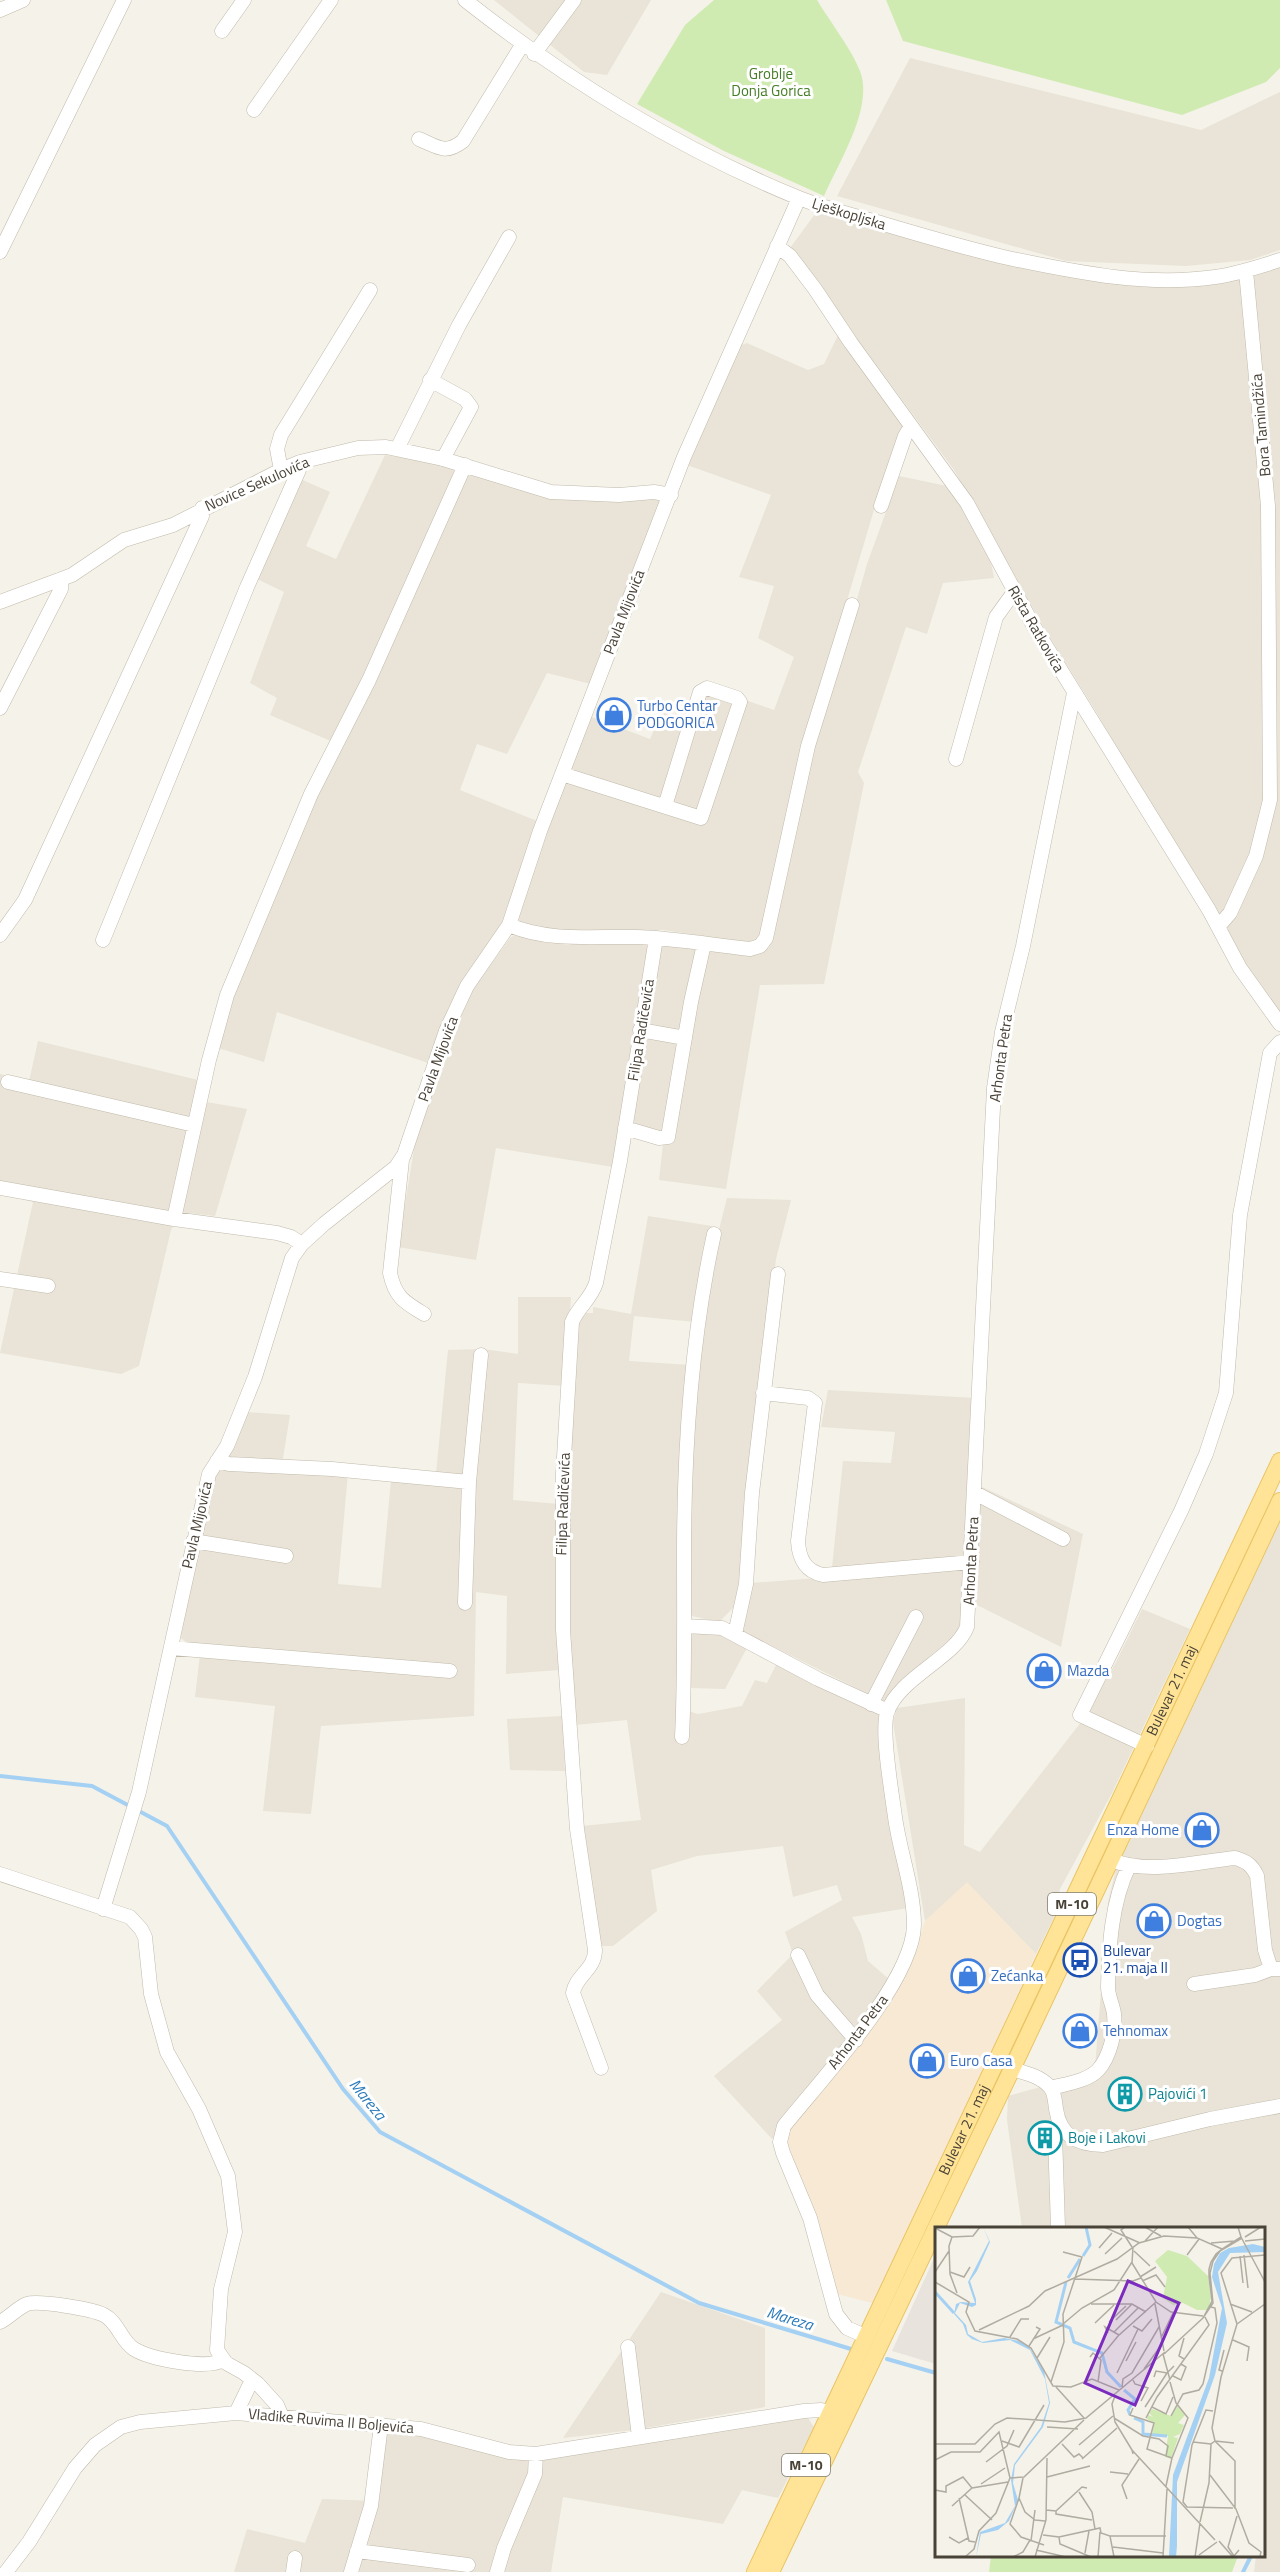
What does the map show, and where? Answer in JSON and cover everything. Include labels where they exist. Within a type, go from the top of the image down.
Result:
[{"type":"main road","name":"Bulevar 21. maj","points":[[755,2572],[1280,1461]]},
{"type":"main road","name":"Bulevar 21. maj","points":[[936,2227],[1280,1501]]},
{"type":"main road","name":"Bulevar 21. maj","points":[[771,2572],[935,2230]]},
{"type":"street","points":[[0,10],[23,0]]},
{"type":"street","points":[[0,252],[124,0]]},
{"type":"street","points":[[222,31],[244,0]]},
{"type":"street","points":[[254,110],[331,0]]},
{"type":"street","name":"Lješkopljska","points":[[465,0],[534,54],[601,96],[679,140],[799,198],[961,248],[1084,273],[1122,278],[1177,281],[1213,278],[1246,271],[1280,260]]},
{"type":"street","points":[[534,54],[574,0]]},
{"type":"street","points":[[419,139],[444,150],[453,149],[463,141],[522,45]]},
{"type":"street","name":"Pavla Mijovića","points":[[103,1909],[139,1792],[209,1474],[227,1446],[255,1377],[287,1268],[302,1244],[402,1160],[446,1031],[467,986],[509,925],[540,831],[690,444],[799,198]]},
{"type":"street","points":[[397,449],[430,380],[509,237]]},
{"type":"street","name":"Rista Ratkovića","points":[[777,246],[790,256],[815,289],[967,503],[1014,591],[1074,693],[1218,927],[1240,968],[1280,1024]]},
{"type":"street","name":"Bora Tamindžića","points":[[1218,927],[1230,913],[1256,855],[1275,800],[1268,506],[1246,271]]},
{"type":"street","points":[[281,470],[276,449],[281,435],[370,290]]},
{"type":"street","points":[[430,380],[465,399],[471,407],[443,459]]},
{"type":"street","points":[[881,506],[904,436],[911,426]]},
{"type":"street","name":"Novice Sekulovića","points":[[0,602],[81,570],[124,540],[173,525],[202,508],[281,470],[300,462],[358,448],[380,446],[443,459],[551,492],[619,495],[658,492],[671,495]]},
{"type":"street","points":[[103,940],[248,587],[299,470],[300,462]]},
{"type":"street","points":[[174,1219],[194,1125],[227,995],[311,794],[369,680],[465,465]]},
{"type":"street","points":[[0,935],[25,900],[202,516],[202,508]]},
{"type":"street","points":[[0,708],[61,589],[61,579]]},
{"type":"street","points":[[956,759],[996,617],[1014,591]]},
{"type":"street","points":[[509,925],[533,933],[568,938],[656,938],[750,949],[760,946],[766,938],[808,746],[852,605]]},
{"type":"street","points":[[562,774],[701,818],[740,702],[737,698],[707,688],[700,692],[665,806]]},
{"type":"street","name":"Arhonta Petra","points":[[865,2336],[847,2328],[836,2314],[810,2218],[780,2142],[784,2126],[855,2040],[889,1990],[909,1948],[914,1926],[889,1773],[886,1723],[888,1711],[912,1681],[964,1633],[969,1618],[994,1088],[1002,1032],[1023,946],[1074,693]]},
{"type":"street","name":"Filipa Radičevića","points":[[601,2068],[573,1992],[578,1980],[592,1966],[595,1950],[577,1829],[563,1630],[563,1474],[573,1322],[576,1314],[592,1295],[596,1284],[625,1128],[656,938]]},
{"type":"street","points":[[625,1128],[659,1138],[668,1137],[704,944]]},
{"type":"street","points":[[640,1030],[685,1038]]},
{"type":"street","points":[[1147,1746],[1080,1715],[1181,1511],[1204,1461],[1221,1412],[1229,1374],[1240,1215],[1270,1053],[1280,1042]]},
{"type":"street","points":[[8,1082],[194,1125]]},
{"type":"street","points":[[402,1160],[390,1273],[402,1302],[424,1314]]},
{"type":"street","points":[[0,1188],[174,1219],[277,1233],[302,1244]]},
{"type":"street","points":[[682,1737],[686,1477],[693,1374],[714,1234]]},
{"type":"street","points":[[735,1634],[746,1584],[752,1493],[778,1274]]},
{"type":"street","points":[[0,1279],[48,1286]]},
{"type":"street","points":[[465,1603],[469,1482],[481,1355]]},
{"type":"street","points":[[763,1393],[808,1398],[815,1403],[798,1541],[800,1557],[810,1571],[823,1575],[972,1562]]},
{"type":"street","points":[[217,1461],[229,1464],[332,1469],[469,1482]]},
{"type":"street","points":[[975,1493],[1063,1539]]},
{"type":"street","points":[[193,1541],[286,1556]]},
{"type":"street","points":[[871,1704],[916,1617]]},
{"type":"street","points":[[685,1626],[722,1628],[772,1656],[888,1711]]},
{"type":"street","points":[[171,1648],[450,1671]]},
{"type":"street","points":[[1111,1860],[1144,1868],[1235,1857],[1253,1867],[1257,1876],[1265,1950],[1276,1969],[1255,1976],[1194,1984]]},
{"type":"street","points":[[1051,2088],[1091,2076],[1099,2070],[1110,2047],[1114,2028],[1114,2012],[1107,1991],[1114,1906],[1119,1886],[1129,1866]]},
{"type":"street","points":[[0,1874],[130,1917],[141,1929],[145,1937],[152,1994],[167,2052],[199,2109],[228,2176],[235,2232],[218,2309],[216,2342],[223,2360],[252,2380],[277,2405],[282,2417]]},
{"type":"street","points":[[798,1955],[818,1995],[855,2040]]},
{"type":"street","points":[[1012,2069],[1038,2077],[1051,2088],[1060,2125],[1077,2141],[1090,2145],[1103,2145],[1210,2119],[1280,2106]]},
{"type":"street","points":[[1058,2227],[1054,2134],[1060,2125]]},
{"type":"street","points":[[0,2322],[21,2307],[35,2303],[95,2312],[110,2319],[128,2344],[142,2353],[191,2365],[212,2365],[223,2360]]},
{"type":"street","points":[[628,2347],[639,2437]]},
{"type":"street","points":[[236,2413],[252,2380]]},
{"type":"street","name":"Vladike Ruvima II Boljevića","points":[[6,2572],[75,2468],[109,2434],[121,2427],[140,2422],[236,2413],[421,2429],[509,2452],[536,2454],[804,2411],[830,2412]]},
{"type":"street","points":[[351,2572],[371,2506],[381,2425]]},
{"type":"street","points":[[497,2572],[504,2548],[534,2474],[536,2454]]},
{"type":"street","points":[[357,2551],[468,2565]]},
{"type":"shaded area","points":[[494,0],[651,0],[607,75],[584,72]]},
{"type":"shaded area","points":[[910,58],[1201,130],[1280,92],[1280,250],[1250,260],[1186,266],[1066,261],[837,196]]},
{"type":"shaded area","points":[[818,210],[904,236],[1070,277],[1178,286],[1280,266],[1280,1014],[1262,991],[1046,631],[954,470],[790,248]]},
{"type":"shaded area","points":[[840,331],[905,421],[882,483],[831,654],[761,936],[753,944],[664,930],[626,930],[615,933],[547,932],[516,920],[589,716],[650,739],[663,711],[694,722],[705,686],[774,710],[794,657],[758,638],[774,586],[739,577],[771,495],[687,465],[736,347],[747,343],[808,370],[824,364]]},
{"type":"shaded area","points":[[385,455],[465,467],[554,496],[665,497],[591,684],[547,673],[507,754],[477,744],[460,790],[537,821],[506,927],[431,1064],[277,1012],[264,1062],[218,1048],[231,996],[340,745],[270,715],[277,698],[250,683],[284,592],[255,578],[298,478],[330,492],[306,546],[336,559]]},
{"type":"shaded area","points":[[899,476],[947,486],[959,500],[988,547],[994,578],[943,583],[927,634],[906,627],[858,772],[864,783],[824,984],[760,985],[726,1189],[659,1180],[664,1135],[619,1123],[613,1167],[496,1148],[476,1260],[398,1247],[416,1137],[440,1064],[474,988],[510,938],[516,934],[568,945],[580,941],[644,941],[710,948],[769,948],[812,757],[867,564]]},
{"type":"shaded area","points":[[38,1041],[198,1080],[195,1100],[247,1109],[215,1216],[180,1212],[171,1230],[139,1366],[121,1374],[0,1353],[33,1202],[0,1193],[0,1074],[29,1081]]},
{"type":"shaded area","points":[[727,1198],[791,1200],[776,1259],[738,1603],[719,1622],[692,1616],[690,1610],[690,1477],[696,1398],[713,1253]]},
{"type":"shaded area","points":[[648,1216],[712,1226],[695,1322],[634,1316],[629,1361],[690,1365],[682,1709],[698,1714],[742,1706],[755,1680],[767,1683],[777,1663],[881,1713],[908,1908],[852,1917],[861,1934],[868,1961],[890,1980],[871,2010],[772,2139],[714,2076],[782,2020],[757,1991],[793,1954],[785,1932],[842,1900],[837,1885],[793,1897],[783,1846],[697,1856],[651,1870],[657,1911],[613,1946],[601,1946],[582,1826],[641,1820],[627,1720],[575,1725],[570,1652],[567,1482],[578,1318],[582,1313],[593,1313],[593,1307],[631,1314]]},
{"type":"shaded area","points":[[518,1297],[571,1297],[566,1386],[518,1383],[513,1500],[559,1504],[559,1670],[506,1674],[507,1596],[476,1592],[474,1716],[321,1726],[311,1814],[263,1811],[275,1706],[195,1697],[200,1654],[181,1638],[195,1546],[216,1472],[245,1412],[290,1415],[281,1470],[348,1473],[338,1584],[381,1588],[391,1480],[435,1484],[448,1350],[483,1349],[518,1354]]},
{"type":"shaded area","points":[[828,1390],[977,1398],[966,1567],[959,1634],[932,1656],[888,1704],[742,1631],[751,1583],[831,1577],[843,1461],[891,1463],[895,1432],[821,1427]]},
{"type":"shaded area","points":[[982,1487],[1083,1534],[1061,1647],[971,1602]]},
{"type":"shaded area","points":[[1280,1510],[1280,2572],[1254,2572],[1256,2557],[1265,2557],[1265,2227],[1022,2227],[1007,2120],[1008,2096],[1062,2081],[1094,2080],[1108,1902],[1121,1848]]},
{"type":"shaded area","points":[[1142,1609],[1190,1629],[1112,1793],[1060,1889],[1055,1915],[1036,1954],[967,1883],[925,1921],[893,1722],[897,1708],[965,1698],[964,1845],[980,1852],[1085,1717]]},
{"type":"shaded area","points":[[716,1630],[748,1646],[725,1689],[689,1688],[688,1656],[692,1634]]},
{"type":"shaded area","points":[[562,1716],[565,1771],[510,1770],[507,1719]]},
{"type":"shaded area","points":[[967,1882],[1036,1954],[876,2304],[837,2294],[787,2140],[788,2132],[883,2014],[913,1957],[925,1921]]},
{"type":"shaded area","points":[[935,2256],[935,2364],[892,2351]]},
{"type":"shaded area","points":[[661,2292],[765,2328],[765,2407],[634,2430],[563,2438]]},
{"type":"shaded area","points":[[804,2412],[814,2427],[778,2498],[742,2490],[723,2524],[563,2497],[551,2572],[234,2572],[247,2529],[305,2543],[322,2499],[377,2501],[388,2430],[459,2439],[530,2457]]},
{"type":"green space","name":"Groblje Donja Gorica","points":[[714,0],[817,0],[852,54],[860,71],[863,85],[859,117],[846,151],[824,196],[724,151],[637,104],[685,25]]},
{"type":"green space","points":[[886,0],[1280,0],[1280,68],[1266,82],[1182,115],[903,41]]},
{"type":"green space","points":[[991,2557],[1238,2557],[1232,2572],[989,2572]]},
{"type":"waterway","name":"Mareza","points":[[0,1776],[92,1786],[167,1826],[343,2089],[380,2132],[699,2303],[851,2349]]},
{"type":"waterway","name":"Mareza","points":[[887,2359],[935,2373]]},
{"type":"waterway","name":"Mareza","points":[[1243,2572],[1250,2557]]},
{"type":"place","name":"Turbo Centar PODGORICA","points":[[614,715]]},
{"type":"place","name":"Mazda","points":[[1044,1671]]},
{"type":"place","name":"Enza Home","points":[[1202,1830]]},
{"type":"place","name":"Dogtas","points":[[1154,1921]]},
{"type":"place","name":"Bulevar 21. maja II","points":[[1080,1960]]},
{"type":"place","name":"Zećanka","points":[[968,1976]]},
{"type":"place","name":"Tehnomax","points":[[1080,2031]]},
{"type":"place","name":"Euro Casa","points":[[927,2061]]},
{"type":"place","name":"Pajovići 1","points":[[1125,2094]]},
{"type":"place","name":"Boje i Lakovi","points":[[1045,2138]]}]
